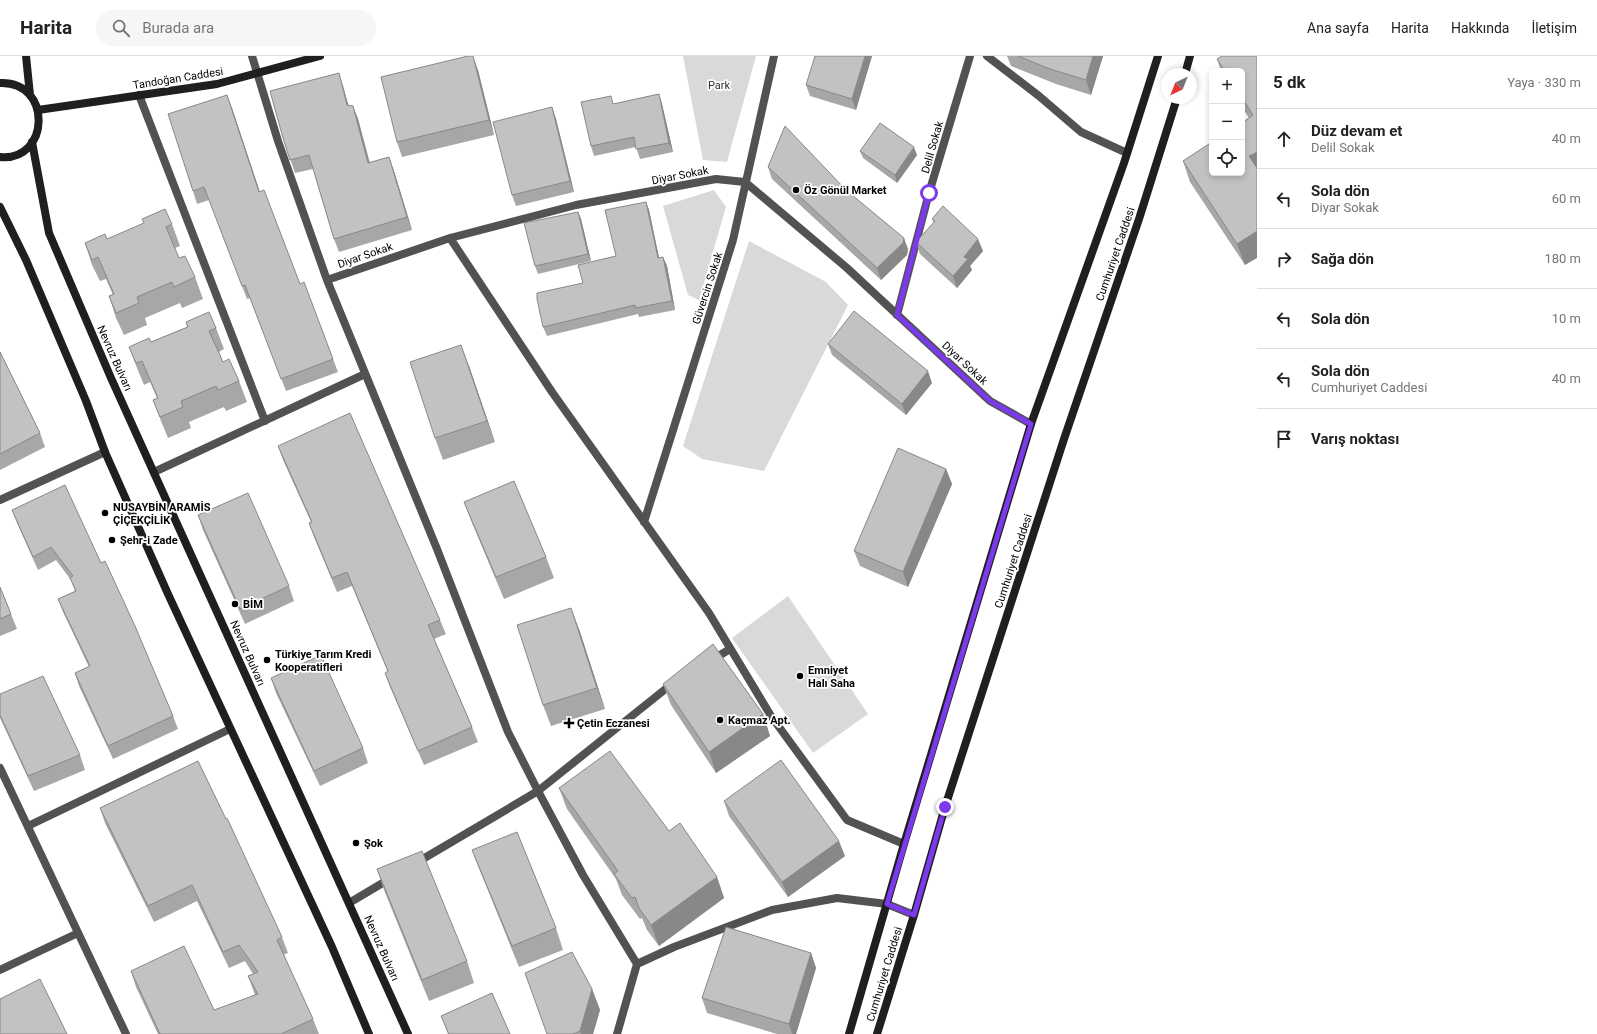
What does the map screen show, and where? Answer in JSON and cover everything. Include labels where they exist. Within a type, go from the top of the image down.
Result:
[{"type":"main road","points":[[26,56],[30,95]]},
{"type":"main road","name":"Tandoğan Caddesi","points":[[38,110],[217,84],[320,56]]},
{"type":"main road","points":[[849,1034],[904,844],[1031,424],[1127,153],[1158,56]]},
{"type":"main road","points":[[1186,68],[1190,56]]},
{"type":"main road","points":[[0,83],[8,83],[20,87],[30,95],[37,105],[40,116],[39,128],[32,142],[27,148],[17,154],[0,157]]},
{"type":"main road","name":"Cumhuriyet Caddesi","points":[[877,1034],[914,915],[945,807],[1061,446],[1139,220],[1175,104]]},
{"type":"main road","name":"Nevruz Bulvarı","points":[[32,142],[49,232],[111,378],[408,1034]]},
{"type":"main road","points":[[0,207],[26,260],[83,394],[105,452],[168,594],[332,947],[369,1034]]},
{"type":"street","points":[[252,56],[256,73],[327,280],[437,549],[508,732],[583,875],[637,964],[617,1034]]},
{"type":"street","name":"Güvercin Sokak","points":[[644,522],[734,240],[745,182],[774,56]]},
{"type":"street","name":"Delil Sokak","points":[[897,315],[929,193],[970,56]]},
{"type":"street","points":[[987,56],[1039,96],[1081,132],[1127,153]]},
{"type":"street","points":[[140,95],[265,421]]},
{"type":"street","name":"Diyar Sokak","points":[[327,280],[450,238],[576,205],[716,179],[745,182],[847,268],[990,401],[1031,424]]},
{"type":"street","points":[[450,238],[552,392],[708,614],[771,716],[847,820],[904,844]]},
{"type":"street","points":[[154,472],[365,374]]},
{"type":"street","points":[[0,500],[105,452]]},
{"type":"street","points":[[705,664],[730,649]]},
{"type":"street","points":[[410,867],[538,791],[680,680]]},
{"type":"street","points":[[28,826],[230,729]]},
{"type":"street","points":[[0,768],[126,1034]]},
{"type":"street","points":[[349,903],[396,875]]},
{"type":"street","points":[[637,964],[772,910],[836,898],[887,904],[914,915]]},
{"type":"street","points":[[0,970],[78,932]]},
{"type":"green space","name":"Park","points":[[683,56],[756,56],[727,162],[703,160]]},
{"type":"green space","points":[[714,190],[726,207],[699,300],[688,295],[663,206]]},
{"type":"green space","points":[[749,241],[826,282],[848,305],[764,471],[702,459],[683,446]]},
{"type":"green space","name":"Emniyet Halı Saha","points":[[788,596],[868,714],[813,753],[732,638]]},
{"type":"building","points":[[473,56],[489,120],[397,142],[381,77]]},
{"type":"building","points":[[815,56],[865,56],[852,99],[806,85]]},
{"type":"building","points":[[1018,56],[1093,56],[1086,80],[1050,69]]},
{"type":"building","points":[[1222,56],[1257,56],[1257,152],[1249,156],[1257,168],[1257,231],[1237,244],[1183,161],[1209,144],[1209,176],[1245,176],[1245,121],[1253,115],[1245,103],[1245,68],[1223,68],[1217,59]]},
{"type":"building","points":[[339,73],[347,105],[353,106],[368,163],[389,157],[407,217],[334,239],[309,155],[290,160],[270,91]]},
{"type":"building","points":[[659,94],[669,143],[636,149],[634,137],[591,146],[581,102],[611,96],[613,104]]},
{"type":"building","points":[[227,95],[259,192],[264,190],[300,284],[304,282],[333,359],[281,379],[245,285],[242,286],[204,187],[193,191],[168,114]]},
{"type":"building","points":[[552,107],[570,181],[512,195],[493,122]]},
{"type":"building","points":[[880,123],[914,147],[895,175],[860,151]]},
{"type":"building","points":[[785,126],[846,190],[904,238],[903,243],[877,268],[768,167]]},
{"type":"building","points":[[646,202],[658,258],[663,257],[672,301],[635,308],[635,305],[543,327],[537,293],[583,283],[578,265],[616,256],[605,210]]},
{"type":"building","points":[[943,206],[978,239],[964,257],[968,259],[953,276],[916,242],[935,221],[932,219]]},
{"type":"building","points":[[165,209],[172,224],[166,227],[179,258],[185,256],[195,277],[174,287],[172,282],[137,297],[139,303],[116,313],[109,296],[114,294],[98,257],[92,260],[85,243],[105,234],[107,239],[144,223],[142,219]]},
{"type":"building","points":[[578,212],[588,254],[535,266],[524,223]]},
{"type":"building","points":[[854,311],[928,371],[902,404],[828,344]]},
{"type":"building","points":[[209,312],[216,328],[209,331],[223,362],[229,359],[239,381],[218,390],[216,386],[181,401],[183,407],[160,417],[153,400],[158,398],[142,361],[136,363],[129,347],[149,338],[151,342],[188,327],[186,322]]},
{"type":"building","points":[[461,345],[487,421],[435,438],[410,362]]},
{"type":"building","points":[[0,352],[40,433],[0,454]]},
{"type":"building","points":[[350,413],[440,620],[428,625],[472,727],[418,751],[385,673],[388,671],[347,572],[332,578],[309,523],[312,522],[278,446]]},
{"type":"building","points":[[898,448],[946,469],[903,572],[854,551]]},
{"type":"building","points":[[514,481],[546,557],[496,577],[464,502]]},
{"type":"building","points":[[65,485],[101,563],[105,561],[135,626],[173,716],[108,746],[75,673],[90,666],[58,599],[76,591],[70,578],[73,576],[51,547],[33,557],[12,510]]},
{"type":"building","points":[[248,493],[289,586],[240,609],[198,515]]},
{"type":"building","points":[[0,587],[11,614],[0,619]]},
{"type":"building","points":[[571,608],[597,688],[543,705],[517,625]]},
{"type":"building","name":"Kaçmaz Apt.","points":[[713,644],[763,714],[709,752],[663,684]]},
{"type":"building","points":[[321,655],[363,748],[314,771],[271,678]]},
{"type":"building","points":[[43,676],[80,755],[28,776],[0,715],[0,694]]},
{"type":"building","points":[[610,751],[669,831],[680,823],[717,877],[651,925],[639,908],[635,897],[632,898],[614,874],[618,871],[559,788]]},
{"type":"building","points":[[781,760],[839,841],[782,882],[724,801]]},
{"type":"building","points":[[198,761],[226,819],[227,818],[282,937],[277,940],[313,1019],[281,1034],[160,1034],[131,971],[184,946],[214,1010],[258,994],[248,976],[258,972],[239,945],[223,952],[192,885],[148,906],[100,808]]},
{"type":"building","points":[[517,832],[556,928],[512,946],[472,850]]},
{"type":"building","points":[[422,851],[467,961],[422,980],[377,869]]},
{"type":"building","points":[[726,927],[811,953],[789,1024],[702,998]]},
{"type":"building","points":[[572,952],[592,989],[580,1031],[573,1034],[547,1034],[525,973]]},
{"type":"building","points":[[40,979],[67,1034],[0,1034],[0,999]]},
{"type":"building","points":[[492,993],[510,1034],[449,1034],[441,1016]]},
{"type":"place","name":"Öz Gönül Market","points":[[796,190]]},
{"type":"place","name":"NUSAYBİN ARAMİS ÇİÇEKÇİLİK","points":[[105,513]]},
{"type":"place","name":"Şehr-i Zade","points":[[112,540]]},
{"type":"place","name":"BİM","points":[[235,604]]},
{"type":"place","name":"Türkiye Tarım Kredi Kooperatifleri","points":[[267,660]]},
{"type":"place","name":"Emniyet Halı Saha","points":[[800,676]]},
{"type":"place","name":"Kaçmaz Apt.","points":[[720,720]]},
{"type":"place","name":"Çetin Eczanesi","points":[[569,723]]},
{"type":"place","name":"Şok","points":[[356,843]]},
{"type":"route","points":[[929,193],[897,315],[990,401],[1031,424],[887,904],[914,915],[945,807]]}]
